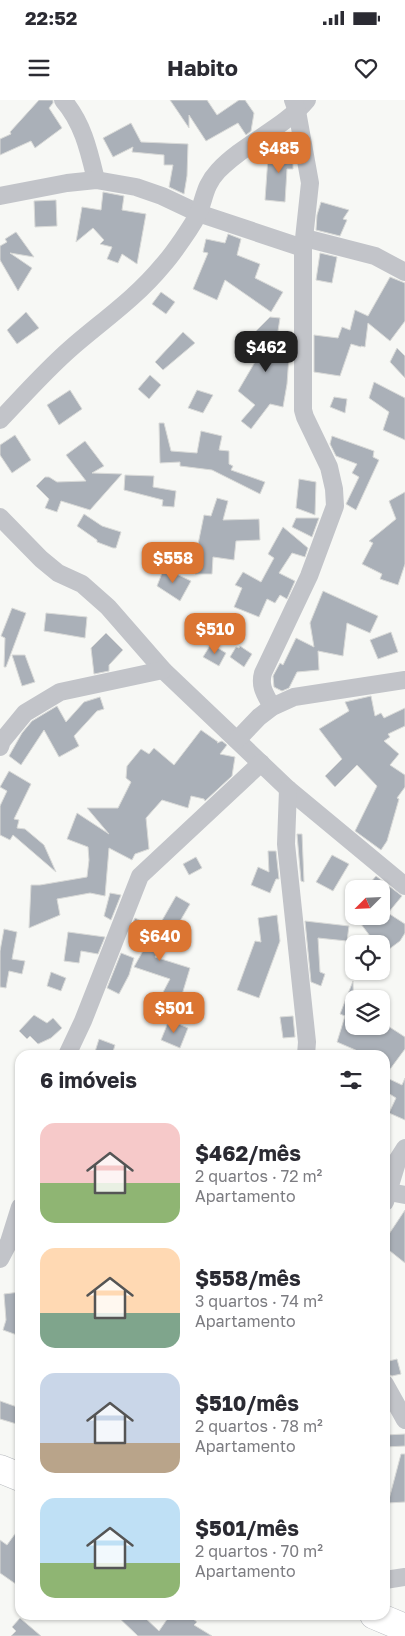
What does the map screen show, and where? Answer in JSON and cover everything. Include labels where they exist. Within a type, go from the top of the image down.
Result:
[{"type":"main road","points":[[0,1469],[15,1475]]},
{"type":"main road","points":[[386,1620],[405,1628]]},
{"type":"street","points":[[63,100],[71,109],[84,134],[96,180]]},
{"type":"street","points":[[0,420],[30,387],[69,350],[138,294],[164,264],[198,213],[207,185],[218,171],[299,104]]},
{"type":"street","points":[[272,707],[262,689],[263,673],[309,576],[335,506],[334,489],[329,467],[303,410],[304,243],[310,183],[299,104]]},
{"type":"street","points":[[0,196],[67,183],[96,180],[136,187],[162,196],[198,213],[304,243],[375,256],[405,272]]},
{"type":"street","points":[[0,517],[40,559],[58,573],[82,584],[108,607],[163,670],[288,789],[405,886]]},
{"type":"street","points":[[0,747],[2,741],[25,713],[60,692],[163,670]]},
{"type":"street","points":[[237,740],[259,717],[272,707],[294,697],[405,680]]},
{"type":"street","points":[[69,1050],[83,1021],[140,876],[261,763]]},
{"type":"street","points":[[288,789],[286,844],[306,1050]]},
{"type":"street","points":[[393,1196],[398,1159],[405,1148]]},
{"type":"street","points":[[0,1259],[9,1242],[15,1223]]},
{"type":"street","points":[[390,1393],[405,1420]]},
{"type":"street","points":[[390,1579],[405,1577]]},
{"type":"building","points":[[39,100],[53,100],[49,108],[62,128],[35,148],[31,141],[0,155],[0,139],[11,134],[10,132]]},
{"type":"building","points":[[170,100],[207,100],[217,115],[239,100],[245,100],[254,113],[251,131],[246,135],[238,123],[206,141],[189,115],[189,128]]},
{"type":"building","points":[[131,123],[141,142],[188,144],[187,176],[184,194],[169,187],[173,165],[164,165],[164,155],[132,152],[133,147],[113,157],[103,138]]},
{"type":"building","points":[[276,147],[293,147],[293,169],[287,169],[285,202],[265,200],[268,157],[276,158]]},
{"type":"building","points":[[103,192],[124,196],[122,210],[146,214],[137,264],[122,254],[118,263],[107,259],[112,247],[100,244],[104,240],[93,228],[76,242],[82,207],[101,210]]},
{"type":"building","points":[[56,200],[57,226],[35,227],[34,201]]},
{"type":"building","points":[[321,202],[349,210],[343,219],[347,220],[340,236],[316,230],[317,215]]},
{"type":"building","points":[[16,232],[34,257],[10,253],[32,268],[18,291],[0,260],[0,246],[7,242],[5,239]]},
{"type":"building","points":[[228,234],[241,239],[237,255],[260,264],[255,278],[283,292],[271,312],[225,280],[217,300],[193,289],[208,253],[203,252],[206,239],[225,243]]},
{"type":"building","points":[[320,253],[337,257],[332,283],[316,280]]},
{"type":"building","points":[[390,277],[405,283],[405,321],[390,341],[368,323],[365,347],[351,344],[340,376],[314,372],[314,335],[338,338],[342,327],[350,330],[355,310],[368,316]]},
{"type":"building","points":[[161,292],[175,302],[166,314],[152,304]]},
{"type":"building","points":[[26,312],[39,328],[17,344],[7,330]]},
{"type":"building","points":[[270,317],[280,318],[276,344],[282,346],[279,355],[289,356],[287,384],[283,407],[270,404],[251,429],[241,421],[255,405],[238,391],[255,362],[246,356],[259,336],[255,332]]},
{"type":"building","points":[[183,332],[195,343],[163,370],[155,362]]},
{"type":"building","points":[[397,348],[405,356],[405,378],[390,362]]},
{"type":"building","points":[[150,375],[161,385],[149,399],[138,389]]},
{"type":"building","points":[[374,382],[405,398],[405,440],[383,430],[389,412],[369,398]]},
{"type":"building","points":[[70,390],[82,409],[59,425],[47,405]]},
{"type":"building","points":[[197,390],[213,395],[203,413],[188,408]]},
{"type":"building","points":[[334,397],[347,399],[345,413],[330,407]]},
{"type":"building","points":[[159,423],[164,423],[171,451],[197,453],[201,431],[222,436],[219,450],[229,451],[229,464],[233,466],[231,470],[265,482],[260,494],[212,470],[180,466],[180,462],[160,463]]},
{"type":"building","points":[[15,435],[31,460],[12,473],[0,455],[0,445]]},
{"type":"building","points":[[332,436],[374,451],[373,457],[379,460],[356,510],[346,504],[359,477],[352,473],[357,464],[336,456],[330,444]]},
{"type":"building","points":[[85,441],[104,466],[92,473],[122,474],[90,510],[61,501],[57,512],[45,508],[49,499],[36,486],[45,477],[49,477],[57,482],[86,481],[66,455]]},
{"type":"building","points":[[125,475],[154,476],[153,487],[176,491],[174,507],[162,506],[163,500],[124,490]]},
{"type":"building","points":[[299,479],[316,482],[315,515],[296,508]]},
{"type":"building","points":[[405,492],[405,564],[398,585],[380,579],[382,574],[362,564],[373,543],[369,541],[396,519],[389,501]]},
{"type":"building","points":[[217,498],[228,501],[223,520],[259,519],[260,540],[236,541],[234,560],[213,557],[212,574],[195,574],[195,559],[204,515],[211,516]]},
{"type":"building","points":[[84,514],[102,526],[121,532],[116,548],[97,542],[97,540],[77,526]]},
{"type":"building","points":[[296,518],[319,518],[312,537],[292,527]]},
{"type":"building","points":[[283,527],[308,548],[305,557],[292,553],[279,573],[295,581],[287,599],[280,595],[275,603],[267,599],[259,617],[234,607],[242,588],[235,585],[243,572],[261,582],[274,558],[268,554]]},
{"type":"building","points":[[164,568],[191,581],[180,601],[157,586]]},
{"type":"building","points":[[323,591],[378,616],[370,633],[347,623],[343,656],[318,651],[319,670],[297,672],[289,688],[282,691],[274,687],[273,676],[280,663],[283,665],[296,638],[314,647],[310,623]]},
{"type":"building","points":[[12,608],[26,613],[6,667],[4,667],[5,638],[1,636]]},
{"type":"building","points":[[46,613],[87,617],[85,638],[44,631]]},
{"type":"building","points":[[391,632],[398,652],[378,659],[370,640]]},
{"type":"building","points":[[106,633],[123,650],[109,665],[109,671],[94,674],[91,648]]},
{"type":"building","points":[[211,644],[226,653],[219,666],[203,657]]},
{"type":"building","points":[[240,646],[252,654],[244,667],[230,657],[236,647],[239,648]]},
{"type":"building","points":[[12,655],[25,655],[35,682],[22,686]]},
{"type":"building","points":[[371,696],[375,716],[381,713],[384,718],[405,708],[405,726],[388,734],[390,737],[384,741],[399,754],[390,765],[405,775],[405,787],[397,798],[399,799],[387,841],[381,850],[355,831],[377,786],[357,765],[335,787],[325,776],[342,759],[319,729],[349,711],[345,702]]},
{"type":"building","points":[[100,697],[104,709],[97,711],[74,736],[79,746],[59,757],[44,730],[21,765],[9,756],[22,733],[32,721],[57,706],[66,722],[84,702]]},
{"type":"building","points":[[201,730],[217,743],[222,741],[227,745],[220,754],[235,757],[232,776],[205,801],[204,799],[191,796],[188,808],[162,800],[146,818],[149,849],[135,854],[132,860],[109,848],[105,896],[90,893],[57,899],[60,915],[29,928],[31,885],[87,877],[88,847],[67,839],[77,813],[109,834],[87,808],[118,808],[131,782],[126,778],[127,766],[141,749],[149,754],[154,748],[174,765]]},
{"type":"building","points":[[9,771],[31,784],[14,819],[19,820],[17,828],[25,829],[44,845],[56,872],[13,835],[10,840],[0,835],[0,806],[7,791],[0,787]]},
{"type":"building","points":[[297,834],[302,834],[304,882],[301,881]]},
{"type":"building","points":[[268,851],[276,851],[279,879],[276,879],[270,893],[251,885],[258,867],[269,872]]},
{"type":"building","points":[[332,855],[349,864],[333,891],[316,882]]},
{"type":"building","points":[[196,857],[202,868],[189,875],[183,864]]},
{"type":"building","points":[[376,876],[381,880],[373,880]]},
{"type":"building","points":[[390,887],[402,896],[390,911]]},
{"type":"building","points":[[110,893],[121,895],[111,920],[104,916]]},
{"type":"building","points":[[176,896],[190,904],[176,928],[160,924]]},
{"type":"building","points":[[390,914],[405,924],[405,933],[400,941],[390,948],[390,935],[369,935],[362,925],[390,925]]},
{"type":"building","points":[[277,915],[280,941],[259,998],[237,990],[255,941],[261,942],[258,918]]},
{"type":"building","points":[[135,918],[168,934],[155,957],[190,968],[177,1006],[160,998],[170,979],[134,967],[149,940],[130,930]]},
{"type":"building","points":[[305,921],[349,926],[348,935],[345,935],[345,941],[318,938],[320,972],[325,974],[321,986],[311,982]]},
{"type":"building","points":[[4,929],[17,932],[12,959],[25,961],[22,974],[9,971],[6,988],[0,987],[0,951]]},
{"type":"building","points":[[68,932],[105,937],[98,954],[81,951],[79,963],[64,961]]},
{"type":"building","points":[[121,953],[134,958],[129,975],[119,994],[107,988]]},
{"type":"building","points":[[51,972],[66,978],[61,991],[47,986]]},
{"type":"building","points":[[353,981],[353,990],[349,990]]},
{"type":"building","points":[[345,1001],[345,1016],[340,1014]]},
{"type":"building","points":[[34,1015],[47,1023],[53,1018],[62,1028],[51,1038],[38,1044],[30,1036],[27,1039],[19,1031]]},
{"type":"building","points":[[293,1016],[295,1037],[283,1038],[280,1017]]},
{"type":"building","points":[[345,1016],[345,1035],[390,1035],[390,1027],[405,1037],[405,1049],[390,1069],[390,1050],[355,1050],[337,1042]]},
{"type":"building","points":[[169,1020],[188,1028],[180,1048],[161,1040]]},
{"type":"building","points":[[99,1039],[115,1045],[114,1050],[96,1050]]},
{"type":"building","points":[[405,1078],[405,1120],[390,1113],[396,1098],[390,1094],[390,1079],[402,1085]]},
{"type":"building","points":[[405,1210],[405,1263],[390,1251],[390,1232]]},
{"type":"building","points":[[15,1293],[15,1334],[3,1330],[6,1320],[4,1294]]},
{"type":"building","points":[[397,1359],[401,1374],[390,1375],[390,1361]]},
{"type":"building","points":[[0,1401],[15,1406],[15,1424],[0,1419]]},
{"type":"building","points":[[405,1434],[405,1446],[390,1447],[390,1435]]},
{"type":"building","points":[[401,1454],[405,1454],[405,1502],[390,1503],[390,1495]]},
{"type":"building","points":[[15,1534],[15,1584],[0,1573],[0,1540],[7,1545]]},
{"type":"building","points":[[18,1620],[22,1620],[41,1636],[11,1636],[16,1631],[12,1627]]},
{"type":"building","points":[[121,1620],[147,1620],[159,1631],[167,1620],[194,1620],[197,1622],[194,1625],[212,1636],[138,1636]]}]
